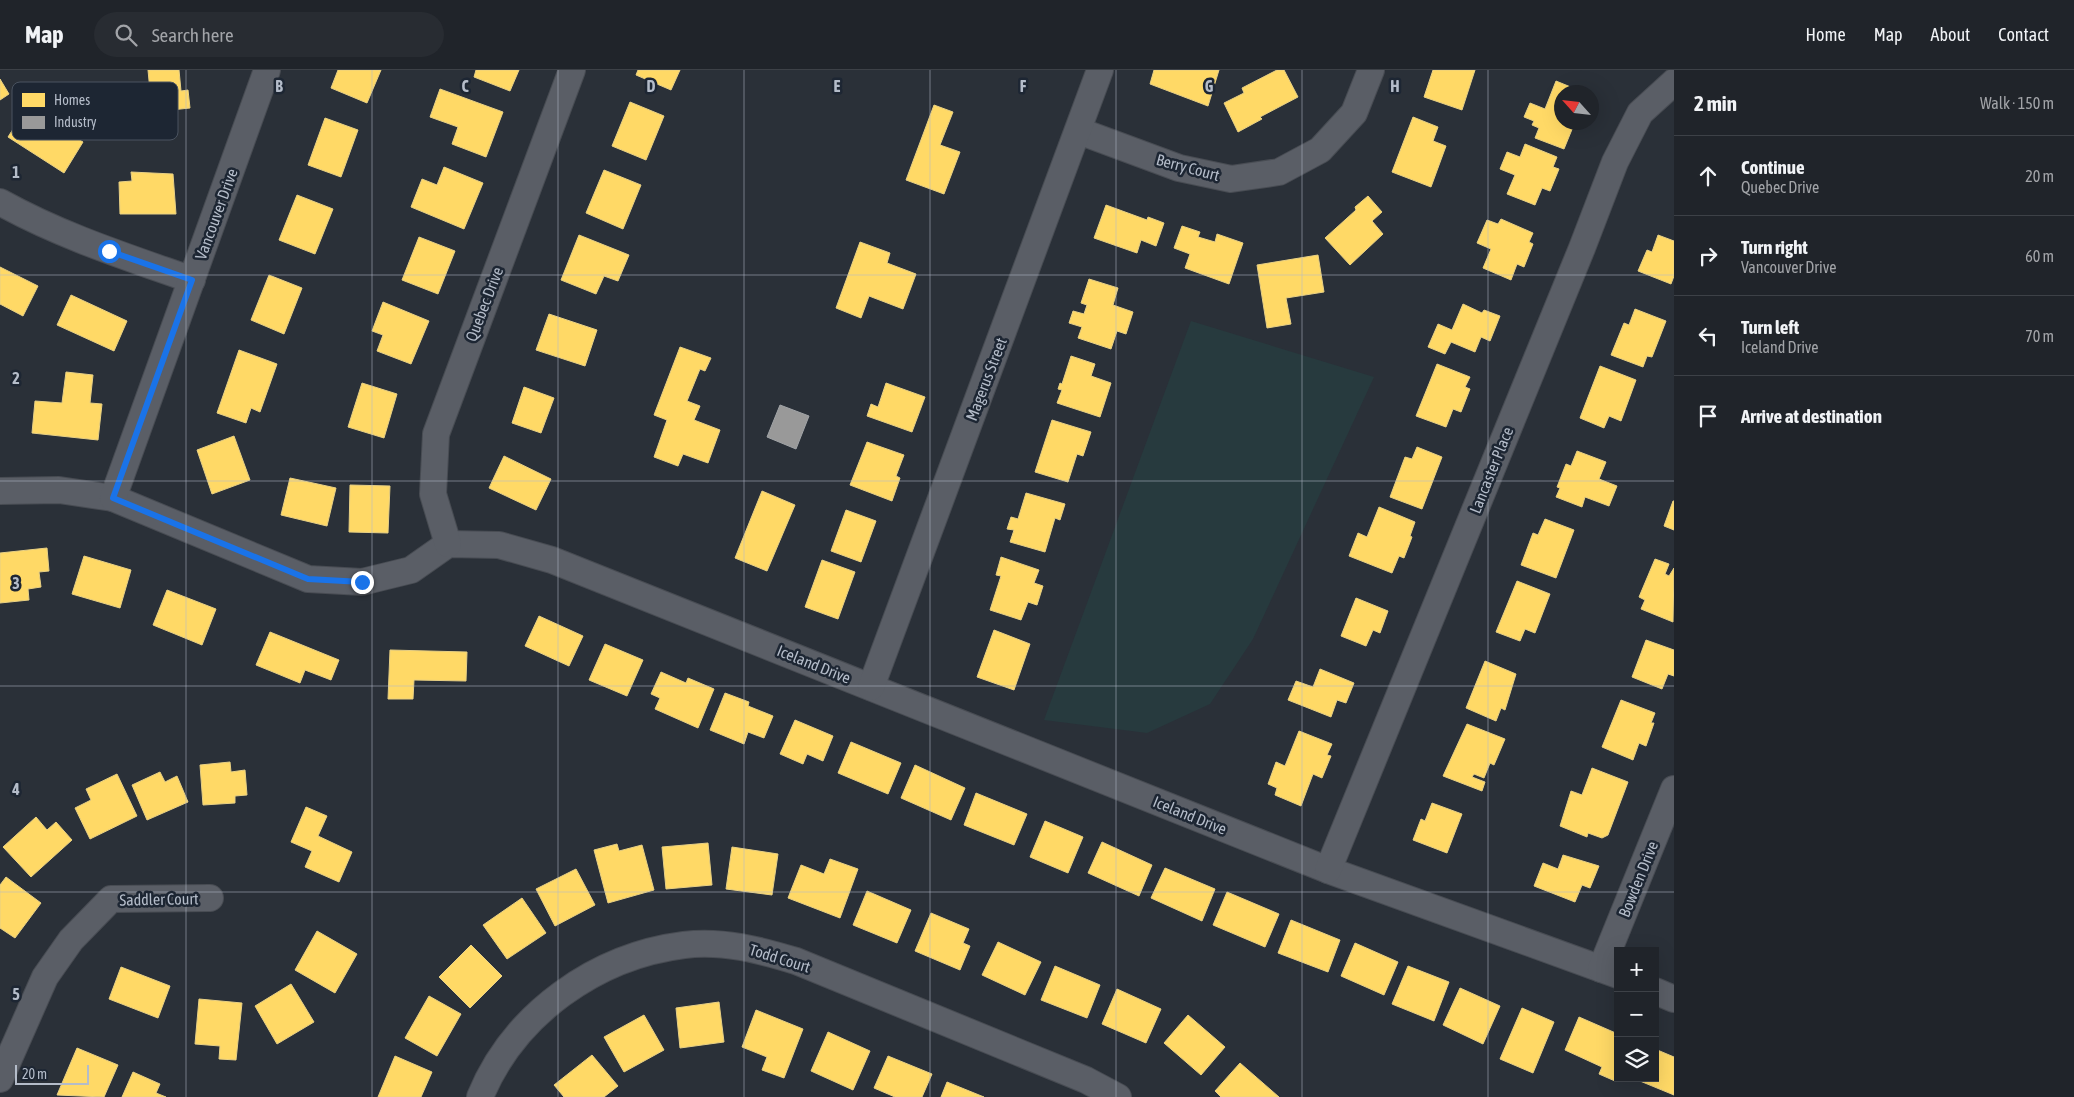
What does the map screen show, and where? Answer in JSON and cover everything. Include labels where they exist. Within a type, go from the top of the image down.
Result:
[{"type":"street","name":"Vancouver Drive","points":[[113,498],[267,70]]},
{"type":"street","name":"Quebec Drive","points":[[448,544],[433,494],[436,434],[572,70]]},
{"type":"street","name":"Magerus Street","points":[[871,688],[1079,131],[1100,70]]},
{"type":"street","name":"Berry Court","points":[[1079,131],[1179,168],[1232,179],[1279,172],[1320,150],[1354,114],[1371,70]]},
{"type":"street","name":"Lancaster Place","points":[[1328,870],[1582,248],[1615,162],[1640,113],[1674,82]]},
{"type":"street","points":[[0,202],[33,221],[109,251],[192,280]]},
{"type":"street","points":[[0,491],[59,490],[113,498],[308,579],[362,582],[411,570],[448,544]]},
{"type":"street","name":"Iceland Drive","points":[[448,544],[499,545],[552,560],[1328,870],[1610,972]]},
{"type":"street","name":"Bowden Drive","points":[[1610,972],[1674,789]]},
{"type":"street","name":"Saddler Court","points":[[0,1079],[45,978],[71,940],[111,899],[210,898]]},
{"type":"street","name":"Todd Court","points":[[480,1097],[490,1074],[529,1022],[574,983],[631,956],[685,944],[748,947],[796,961],[1086,1080],[1118,1097]]},
{"type":"street","points":[[1657,992],[1674,999]]},
{"type":"green space","points":[[1191,321],[1374,377],[1253,639],[1210,704],[1147,733],[1044,720]]},
{"type":"building: Homes","points":[[148,70],[179,70],[181,91],[188,90],[190,108],[178,109],[178,82],[149,82]]},
{"type":"building: Homes","points":[[338,70],[381,70],[367,103],[331,88]]},
{"type":"building: Homes","points":[[476,70],[519,70],[510,91],[474,77]]},
{"type":"building: Homes","points":[[638,70],[680,70],[671,90],[636,75]]},
{"type":"building: Homes","points":[[1154,70],[1219,70],[1208,106],[1150,84]]},
{"type":"building: Homes","points":[[1277,70],[1284,70],[1298,97],[1260,117],[1262,119],[1238,132],[1224,103],[1244,93],[1242,88]]},
{"type":"building: Homes","points":[[1433,70],[1475,70],[1462,110],[1424,97]]},
{"type":"building: Homes","points":[[0,79],[9,94],[0,100]]},
{"type":"building: Homes","points":[[1556,81],[1566,85],[1554,85]]},
{"type":"building: Homes","points":[[1554,86],[1554,130],[1572,130],[1564,149],[1535,138],[1539,128],[1532,125],[1534,121],[1524,117],[1530,103],[1545,109]]},
{"type":"building: Homes","points":[[440,89],[503,112],[486,157],[452,144],[458,127],[430,117]]},
{"type":"building: Homes","points":[[630,102],[664,116],[646,160],[612,146]]},
{"type":"building: Homes","points":[[934,105],[953,112],[940,145],[960,152],[944,194],[906,180]]},
{"type":"building: Homes","points":[[1413,117],[1438,127],[1433,141],[1446,146],[1431,187],[1392,172]]},
{"type":"building: Homes","points":[[325,118],[358,130],[341,177],[308,165]]},
{"type":"building: Homes","points":[[12,131],[12,140],[8,137]]},
{"type":"building: Homes","points":[[13,140],[80,140],[83,142],[64,173]]},
{"type":"building: Homes","points":[[1525,144],[1557,157],[1553,167],[1559,169],[1550,191],[1542,188],[1535,205],[1507,194],[1515,175],[1500,169],[1507,152],[1520,157]]},
{"type":"building: Homes","points":[[444,167],[483,183],[464,229],[411,207],[422,179],[437,185]]},
{"type":"building: Homes","points":[[604,170],[641,185],[623,229],[586,213]]},
{"type":"building: Homes","points":[[131,172],[173,174],[176,214],[120,214],[119,182],[132,181]]},
{"type":"building: Homes","points":[[297,195],[333,209],[315,254],[279,240]]},
{"type":"building: Homes","points":[[1368,196],[1382,212],[1372,221],[1383,234],[1350,265],[1325,238],[1356,210],[1355,207]]},
{"type":"building: Homes","points":[[1106,205],[1147,220],[1148,217],[1164,223],[1156,246],[1141,240],[1137,253],[1094,238]]},
{"type":"building: Homes","points":[[1501,219],[1533,233],[1529,242],[1533,244],[1524,267],[1517,264],[1511,280],[1483,268],[1491,249],[1477,243],[1487,220],[1498,224]]},
{"type":"building: Homes","points":[[1182,226],[1200,232],[1198,237],[1215,242],[1217,234],[1243,243],[1229,284],[1185,268],[1190,254],[1174,248]]},
{"type":"building: Homes","points":[[579,235],[629,255],[618,281],[604,276],[596,294],[561,280]]},
{"type":"building: Homes","points":[[1658,235],[1674,241],[1674,276],[1671,284],[1638,271],[1647,250],[1652,252]]},
{"type":"building: Homes","points":[[419,237],[455,251],[438,294],[402,280]]},
{"type":"building: Homes","points":[[860,242],[890,253],[887,263],[916,274],[903,309],[869,296],[861,318],[836,308]]},
{"type":"building: Homes","points":[[1318,255],[1324,292],[1286,298],[1291,324],[1267,328],[1257,265]]},
{"type":"building: Homes","points":[[0,267],[38,286],[23,316],[0,304]]},
{"type":"building: Homes","points":[[269,275],[302,288],[284,334],[251,320]]},
{"type":"building: Homes","points":[[1089,279],[1118,288],[1113,305],[1133,312],[1126,334],[1117,331],[1111,349],[1078,338],[1082,327],[1069,323],[1073,311],[1084,314],[1087,305],[1081,303]]},
{"type":"building: Homes","points":[[71,295],[127,321],[114,351],[57,325]]},
{"type":"building: Homes","points":[[383,302],[429,321],[411,364],[377,351],[383,335],[372,331]]},
{"type":"building: Homes","points":[[1463,304],[1482,313],[1484,310],[1500,316],[1490,341],[1481,337],[1475,352],[1451,342],[1445,354],[1428,347],[1438,324],[1452,330]]},
{"type":"building: Homes","points":[[1635,309],[1666,321],[1652,357],[1647,356],[1643,367],[1611,355],[1624,323],[1629,325]]},
{"type":"building: Homes","points":[[549,314],[597,330],[585,366],[536,350]]},
{"type":"building: Homes","points":[[680,347],[711,358],[705,371],[700,369],[687,401],[700,406],[694,420],[720,430],[708,463],[683,454],[678,466],[654,457],[667,420],[654,415]]},
{"type":"building: Homes","points":[[239,350],[277,364],[260,412],[251,408],[246,423],[217,413]]},
{"type":"building: Homes","points":[[1071,356],[1095,364],[1091,376],[1111,383],[1100,417],[1057,403],[1062,390],[1058,389],[1060,383],[1062,384]]},
{"type":"building: Homes","points":[[1437,364],[1470,377],[1465,387],[1470,389],[1461,412],[1453,409],[1446,427],[1416,416]]},
{"type":"building: Homes","points":[[1600,366],[1636,380],[1621,421],[1609,416],[1604,428],[1580,418]]},
{"type":"building: Homes","points":[[66,372],[93,375],[90,403],[102,404],[98,440],[32,433],[35,401],[62,403]]},
{"type":"building: Homes","points":[[362,383],[397,394],[384,438],[348,427]]},
{"type":"building: Homes","points":[[886,383],[925,397],[912,432],[867,416],[871,404],[878,407]]},
{"type":"building: Homes","points":[[524,387],[554,398],[541,433],[512,423]]},
{"type":"building: Homes","points":[[1052,420],[1091,432],[1083,456],[1077,454],[1068,482],[1035,472]]},
{"type":"building: Homes","points":[[234,436],[250,480],[212,494],[197,450]]},
{"type":"building: Homes","points":[[867,442],[904,455],[896,476],[900,478],[892,501],[850,485]]},
{"type":"building: Homes","points":[[1417,447],[1442,457],[1422,509],[1390,497],[1405,457],[1412,459]]},
{"type":"building: Homes","points":[[1577,451],[1606,462],[1599,479],[1617,486],[1609,506],[1585,497],[1582,507],[1556,497],[1560,488],[1557,487],[1566,464],[1571,466]]},
{"type":"building: Homes","points":[[504,456],[551,479],[536,510],[489,488]]},
{"type":"building: Homes","points":[[290,478],[336,488],[327,526],[281,515]]},
{"type":"building: Homes","points":[[350,485],[390,486],[388,533],[349,532]]},
{"type":"building: Homes","points":[[762,491],[795,505],[767,571],[735,558]]},
{"type":"building: Homes","points":[[1026,493],[1065,504],[1060,520],[1055,518],[1045,552],[1010,542],[1014,530],[1007,529],[1011,517],[1018,519]]},
{"type":"building: Homes","points":[[1674,501],[1674,530],[1664,526]]},
{"type":"building: Homes","points":[[1379,507],[1415,522],[1410,536],[1412,537],[1404,558],[1399,556],[1392,573],[1349,556],[1358,533],[1367,537]]},
{"type":"building: Homes","points":[[846,510],[876,521],[861,562],[831,551]]},
{"type":"building: Homes","points":[[1545,519],[1574,530],[1556,578],[1521,565],[1533,533],[1538,535]]},
{"type":"building: Homes","points":[[47,548],[49,571],[39,572],[41,587],[28,589],[29,600],[0,603],[0,553]]},
{"type":"building: Homes","points":[[84,556],[131,570],[120,608],[72,594]]},
{"type":"building: Homes","points":[[1001,557],[1039,570],[1034,583],[1043,586],[1037,605],[1028,602],[1021,620],[990,610],[1001,576],[996,575]]},
{"type":"building: Homes","points":[[1655,559],[1669,564],[1665,574],[1669,576],[1674,568],[1673,622],[1641,609],[1645,600],[1639,597]]},
{"type":"building: Homes","points":[[822,560],[855,572],[838,619],[805,607]]},
{"type":"building: Homes","points":[[1517,581],[1550,594],[1535,633],[1525,629],[1520,641],[1496,632]]},
{"type":"building: Homes","points":[[167,590],[216,609],[202,645],[153,625]]},
{"type":"building: Homes","points":[[1356,598],[1388,611],[1380,633],[1373,630],[1366,646],[1341,636]]},
{"type":"building: Homes","points":[[539,616],[583,636],[569,666],[525,646]]},
{"type":"building: Homes","points":[[994,630],[1030,644],[1014,690],[977,677]]},
{"type":"building: Homes","points":[[270,632],[339,660],[331,680],[305,670],[300,683],[256,665]]},
{"type":"building: Homes","points":[[1646,640],[1674,650],[1674,676],[1668,674],[1662,689],[1632,677]]},
{"type":"building: Homes","points":[[605,644],[643,660],[627,696],[589,680]]},
{"type":"building: Homes","points":[[390,650],[467,652],[466,681],[414,680],[413,699],[388,699]]},
{"type":"building: Homes","points":[[1485,661],[1516,674],[1505,710],[1501,708],[1496,721],[1466,708]]},
{"type":"building: Homes","points":[[1320,669],[1354,683],[1346,703],[1337,700],[1331,717],[1288,700],[1296,681],[1313,687]]},
{"type":"building: Homes","points":[[661,672],[686,683],[688,678],[714,689],[698,728],[655,709],[660,698],[651,694]]},
{"type":"building: Homes","points":[[725,693],[749,702],[748,706],[773,716],[764,738],[748,732],[744,744],[710,730]]},
{"type":"building: Homes","points":[[1621,700],[1655,713],[1651,723],[1654,723],[1646,746],[1639,743],[1633,760],[1602,747]]},
{"type":"building: Homes","points":[[795,720],[833,736],[823,761],[807,754],[803,764],[780,754]]},
{"type":"building: Homes","points":[[1467,724],[1505,739],[1494,765],[1490,763],[1484,778],[1474,774],[1472,777],[1485,782],[1482,791],[1443,776]]},
{"type":"building: Homes","points":[[1299,731],[1332,744],[1327,755],[1331,756],[1322,778],[1313,774],[1301,806],[1275,795],[1277,788],[1268,784],[1276,762],[1285,766]]},
{"type":"building: Homes","points":[[851,742],[901,763],[888,794],[838,773]]},
{"type":"building: Homes","points":[[230,762],[231,772],[245,770],[247,795],[235,796],[235,803],[203,805],[200,765]]},
{"type":"building: Homes","points":[[915,765],[965,788],[951,820],[901,798]]},
{"type":"building: Homes","points":[[1592,768],[1628,782],[1608,835],[1602,838],[1588,833],[1587,837],[1560,826],[1571,791],[1582,795]]},
{"type":"building: Homes","points":[[160,772],[165,782],[177,776],[188,802],[147,820],[132,785]]},
{"type":"building: Homes","points":[[117,774],[137,816],[90,839],[75,808],[91,800],[86,789]]},
{"type":"building: Homes","points":[[976,793],[1027,814],[1014,845],[964,825]]},
{"type":"building: Homes","points":[[1432,803],[1462,814],[1447,853],[1413,840],[1421,819],[1425,821]]},
{"type":"building: Homes","points":[[306,807],[327,816],[318,836],[352,852],[339,882],[305,867],[312,851],[291,842]]},
{"type":"building: Homes","points":[[36,817],[47,830],[56,822],[72,840],[31,877],[3,847]]},
{"type":"building: Homes","points":[[1045,821],[1083,837],[1068,873],[1030,857]]},
{"type":"building: Homes","points":[[1102,842],[1152,865],[1139,896],[1088,873]]},
{"type":"building: Homes","points":[[708,843],[712,885],[666,889],[662,847]]},
{"type":"building: Homes","points":[[617,844],[619,851],[642,845],[654,890],[608,903],[594,850]]},
{"type":"building: Homes","points":[[732,847],[778,854],[772,895],[726,889]]},
{"type":"building: Homes","points":[[1563,855],[1599,866],[1590,888],[1582,885],[1575,902],[1534,886],[1543,863],[1558,869]]},
{"type":"building: Homes","points":[[830,859],[858,869],[840,918],[788,898],[801,865],[824,874]]},
{"type":"building: Homes","points":[[1165,868],[1215,889],[1202,921],[1151,898]]},
{"type":"building: Homes","points":[[576,869],[595,905],[555,926],[536,889]]},
{"type":"building: Homes","points":[[6,877],[41,903],[15,938],[0,928],[0,885]]},
{"type":"building: Homes","points":[[867,891],[911,910],[897,943],[853,925]]},
{"type":"building: Homes","points":[[1227,892],[1279,914],[1265,947],[1213,925]]},
{"type":"building: Homes","points":[[522,898],[546,933],[507,959],[483,925]]},
{"type":"building: Homes","points":[[931,913],[969,929],[963,943],[970,946],[960,970],[915,951]]},
{"type":"building: Homes","points":[[1291,920],[1340,940],[1328,972],[1278,953]]},
{"type":"building: Homes","points":[[317,931],[357,954],[335,993],[295,970]]},
{"type":"building: Homes","points":[[998,942],[1041,962],[1025,995],[982,975]]},
{"type":"building: Homes","points":[[1355,943],[1398,962],[1384,995],[1341,976]]},
{"type":"building: Homes","points":[[471,945],[502,976],[470,1008],[439,977]]},
{"type":"building: Homes","points":[[1055,966],[1100,985],[1087,1018],[1041,1000]]},
{"type":"building: Homes","points":[[1408,966],[1449,982],[1434,1021],[1392,1004]]},
{"type":"building: Homes","points":[[121,967],[170,986],[158,1018],[109,999]]},
{"type":"building: Homes","points":[[291,984],[314,1022],[277,1044],[255,1006]]},
{"type":"building: Homes","points":[[1460,988],[1500,1006],[1483,1044],[1443,1025]]},
{"type":"building: Homes","points":[[1117,989],[1161,1009],[1146,1043],[1102,1024]]},
{"type":"building: Homes","points":[[429,996],[461,1014],[437,1056],[405,1038]]},
{"type":"building: Homes","points":[[199,999],[242,1003],[236,1060],[219,1059],[220,1046],[195,1044]]},
{"type":"building: Homes","points":[[719,1002],[724,1042],[680,1048],[676,1008]]},
{"type":"building: Homes","points":[[1522,1008],[1554,1022],[1533,1073],[1500,1059]]},
{"type":"building: Homes","points":[[756,1010],[803,1029],[784,1078],[762,1070],[767,1057],[742,1047]]},
{"type":"building: Homes","points":[[644,1015],[664,1050],[624,1072],[604,1037]]},
{"type":"building: Homes","points":[[1188,1015],[1225,1047],[1201,1075],[1164,1043]]},
{"type":"building: Homes","points":[[1579,1017],[1614,1032],[1614,1081],[1599,1074],[1602,1067],[1565,1050]]},
{"type":"building: Homes","points":[[828,1032],[870,1051],[853,1090],[811,1071]]},
{"type":"building: Homes","points":[[77,1048],[118,1065],[104,1097],[57,1095]]},
{"type":"building: Homes","points":[[1659,1051],[1674,1057],[1674,1095],[1642,1082],[1659,1082]]},
{"type":"building: Homes","points":[[592,1055],[618,1086],[604,1097],[564,1097],[554,1085]]},
{"type":"building: Homes","points":[[395,1056],[432,1072],[421,1097],[378,1097]]},
{"type":"building: Homes","points":[[888,1056],[932,1074],[922,1097],[895,1097],[874,1088]]},
{"type":"building: Homes","points":[[1240,1063],[1279,1097],[1221,1097],[1215,1091]]},
{"type":"building: Homes","points":[[133,1072],[160,1084],[156,1093],[166,1097],[122,1097]]},
{"type":"building: Homes","points":[[947,1082],[984,1097],[941,1097]]},
{"type":"building: Industry","points":[[780,405],[809,416],[796,449],[767,437]]},
{"type":"route","points":[[109,251],[192,280],[113,498],[308,579],[362,582]]}]
